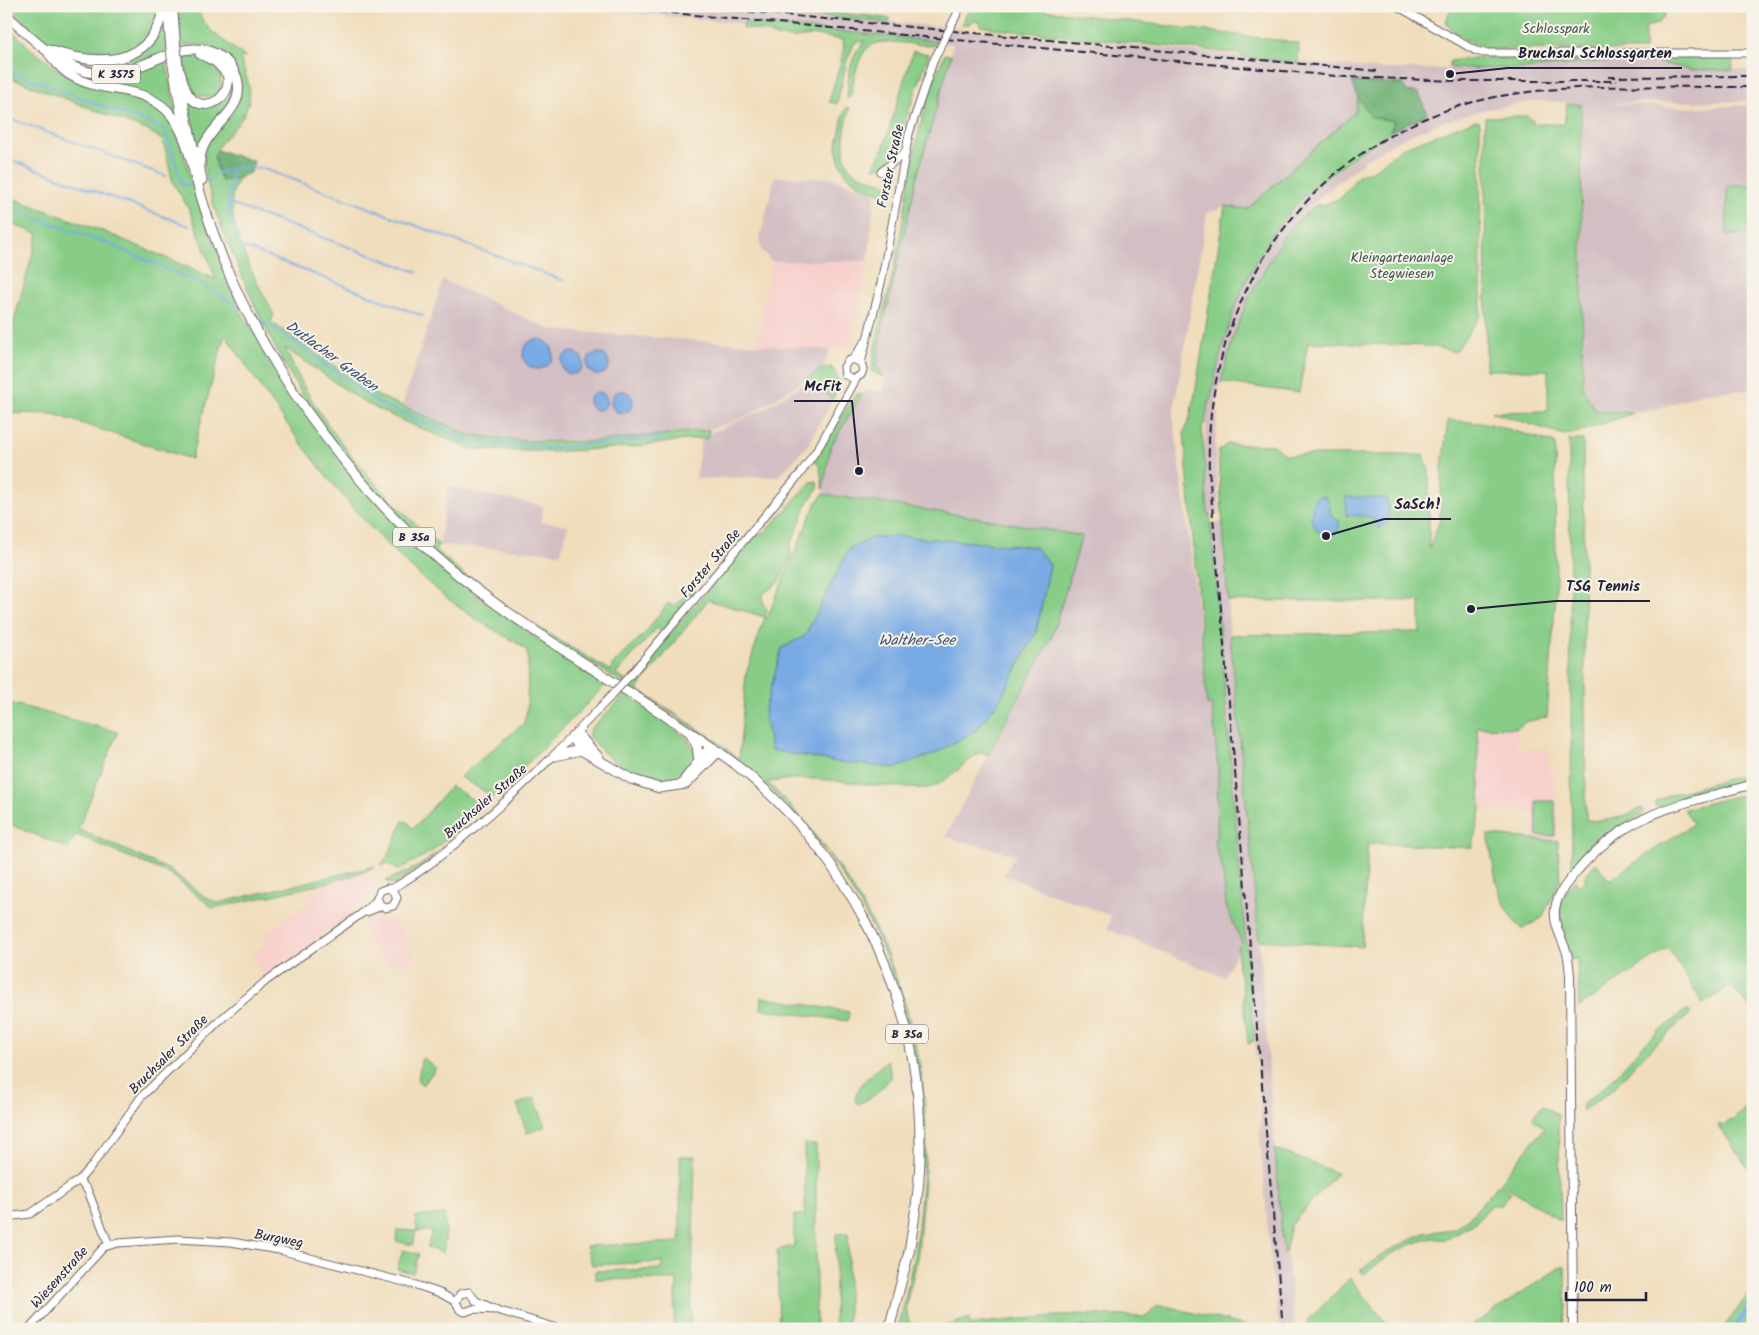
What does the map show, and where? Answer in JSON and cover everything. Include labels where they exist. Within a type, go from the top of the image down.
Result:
[{"type":"main road","name":"B 35a","points":[[166,6],[176,46]]},
{"type":"main road","points":[[41,48],[69,57],[90,61],[121,58],[141,48],[153,36],[166,6]]},
{"type":"main road","name":"B 35a","points":[[174,6],[177,66],[186,140],[222,257],[244,305],[260,327],[278,364]]},
{"type":"main road","name":"K 3575","points":[[6,15],[41,48],[78,70],[108,75],[130,71],[176,46]]},
{"type":"main road","points":[[176,46],[202,48],[225,60],[234,71],[238,94],[229,113],[205,139],[200,153],[198,175]]},
{"type":"main road","points":[[176,46],[208,57],[223,67],[229,78],[227,90],[215,102],[200,103],[187,93],[177,66]]},
{"type":"main road","points":[[49,54],[62,69],[78,79],[97,86],[141,94],[158,102],[171,115],[186,140]]},
{"type":"main road","name":"B 35a","points":[[177,66],[198,175]]},
{"type":"main road","name":"B 35a","points":[[205,201],[251,314],[278,364],[338,452],[408,531],[457,574],[503,610],[688,731],[767,792],[817,846],[861,913],[889,973],[908,1037],[918,1101],[920,1167],[909,1252],[895,1329]]},
{"type":"main road","points":[[688,731],[697,746],[699,761]]},
{"type":"main road","points":[[575,735],[581,750]]},
{"type":"main road","points":[[575,735],[601,760]]},
{"type":"main road","points":[[555,756],[581,750],[642,784],[659,788],[677,786],[692,780],[715,750]]},
{"type":"main road","points":[[677,786],[699,761],[715,750]]},
{"type":"main road","points":[[1573,1329],[1570,975],[1567,954],[1556,924],[1556,903],[1568,882],[1596,850],[1615,834],[1636,821],[1660,811],[1753,784]]},
{"type":"main road","name":"B 35a","points":[[889,1329],[909,1252]]},
{"type":"main road","points":[[1080,1329],[1102,1329]]},
{"type":"street","name":"Forster Straße","points":[[861,363],[881,283],[905,153],[919,98],[933,62],[962,6]]},
{"type":"street","points":[[1397,6],[1476,51],[1500,54],[1753,53]]},
{"type":"street","points":[[881,172],[905,153]]},
{"type":"street","name":"Forster Straße","points":[[853,359],[867,338]]},
{"type":"street","points":[[853,359],[861,363],[863,373],[856,379],[847,377],[844,365],[853,359]]},
{"type":"street","name":"Forster Straße","points":[[845,398],[847,377]]},
{"type":"street","name":"Forster Straße","points":[[575,735],[633,672],[800,474],[820,445],[856,379]]},
{"type":"street","name":"Bruchsaler Straße","points":[[394,892],[486,819],[555,756],[575,735]]},
{"type":"street","name":"Bruchsaler Straße","points":[[385,888],[394,892],[397,901],[393,906],[386,908],[379,903],[380,891],[385,888]]},
{"type":"street","name":"Bruchsaler Straße","points":[[6,1217],[30,1214],[79,1180],[141,1097],[219,1020],[266,981],[379,903]]},
{"type":"street","points":[[79,1180],[88,1191],[109,1245]]},
{"type":"street","name":"Burgweg","points":[[109,1245],[178,1239],[259,1246],[359,1269],[440,1293],[457,1299],[462,1311],[468,1312],[473,1309],[497,1310]]},
{"type":"street","name":"Wiesenstraße","points":[[29,1329],[99,1251],[109,1245]]},
{"type":"street","name":"Burgweg","points":[[457,1299],[467,1292],[474,1295],[476,1300],[497,1310],[561,1329]]},
{"type":"street","points":[[473,1309],[476,1300]]},
{"type":"shaded area","points":[[563,6],[725,6],[1376,69],[1524,69],[1584,62],[1646,60],[1693,70],[1753,70],[1753,101],[1604,103],[1691,108],[1753,105],[1753,390],[1707,392],[1650,411],[1634,413],[1596,411],[1584,387],[1582,103],[1537,101],[1483,110],[1440,123],[1401,139],[1365,160],[1313,203],[1284,236],[1249,297],[1234,335],[1221,382],[1216,402],[1218,403],[1215,448],[1219,514],[1208,514],[1204,457],[1208,402],[1210,402],[1219,352],[1234,306],[1253,267],[1275,232],[1311,190],[1391,131],[1427,114],[1406,91],[1352,83],[1358,98],[1355,112],[1247,209],[1225,206],[1207,213],[1173,415],[1193,570],[1178,565],[1193,571],[1207,704],[1212,704],[1218,768],[1217,835],[1214,840],[1223,871],[1226,906],[1242,943],[1224,977],[1107,929],[1111,916],[1003,875],[1016,855],[945,837],[1052,636],[1082,536],[993,520],[823,494],[831,446],[846,420],[865,390],[884,391],[886,378],[877,367],[881,335],[917,177],[953,44]]},
{"type":"shaded area","points":[[775,177],[832,178],[875,193],[868,261],[771,261],[761,249],[760,238]]},
{"type":"shaded area","points":[[771,261],[868,261],[852,340],[841,351],[757,344]]},
{"type":"shaded area","points":[[443,280],[552,330],[830,350],[822,369],[749,415],[709,430],[587,442],[522,441],[470,435],[402,406]]},
{"type":"shaded area","points":[[808,381],[833,399],[809,443],[780,476],[696,479],[701,438],[707,439],[709,433],[761,411]]},
{"type":"shaded area","points":[[448,487],[543,506],[541,522],[568,525],[561,553],[439,545]]},
{"type":"shaded area","points":[[1222,522],[1232,663],[1259,940],[1283,1253],[1288,1259],[1295,1329],[1279,1329],[1271,1267],[1260,1135],[1261,1112],[1211,523]]},
{"type":"shaded area","points":[[1477,726],[1518,728],[1517,749],[1548,749],[1549,772],[1555,773],[1558,841],[1534,839],[1532,812],[1481,810]]},
{"type":"shaded area","points":[[371,870],[375,890],[340,924],[265,977],[251,956],[267,942],[262,936],[312,899],[308,896],[320,883]]},
{"type":"shaded area","points":[[371,918],[395,922],[409,941],[406,943],[414,957],[413,964],[409,966],[382,961],[383,954],[376,953],[364,935],[366,933],[361,926]]},
{"type":"green space","points":[[7,6],[161,6],[151,34],[130,52],[101,59],[57,50]]},
{"type":"green space","points":[[177,6],[197,6],[200,15],[210,29],[245,57],[240,58],[248,82],[249,101],[242,118],[222,141],[216,157],[222,181],[239,178],[233,192],[232,209],[235,228],[250,267],[274,315],[271,322],[376,395],[470,435],[522,441],[587,442],[709,430],[707,439],[700,438],[633,447],[551,452],[471,449],[365,403],[285,348],[298,376],[332,430],[351,455],[394,503],[439,545],[435,549],[498,600],[611,671],[612,665],[646,632],[668,603],[674,606],[692,589],[696,593],[662,632],[657,628],[616,674],[631,684],[676,627],[757,534],[765,532],[811,482],[817,481],[818,488],[807,504],[790,547],[791,556],[779,582],[763,594],[763,604],[767,609],[765,617],[767,618],[814,507],[823,494],[993,520],[1082,536],[1052,636],[988,755],[981,752],[941,783],[927,788],[817,779],[783,780],[767,783],[814,834],[844,875],[865,910],[883,946],[899,984],[911,1022],[924,1102],[926,1143],[918,1252],[907,1302],[910,1323],[925,1328],[932,1328],[947,1326],[969,1318],[970,1324],[1077,1314],[1146,1317],[1157,1306],[1165,1306],[1259,1329],[1083,1327],[898,1329],[910,1275],[919,1220],[923,1165],[922,1110],[916,1057],[903,1006],[885,956],[862,908],[834,863],[801,821],[764,783],[723,749],[675,715],[523,622],[480,591],[439,557],[401,519],[344,455],[308,404],[277,351],[250,294],[214,207],[205,171],[204,155],[208,143],[215,132],[232,113],[238,103],[240,92],[237,75],[228,60],[216,50],[199,45],[181,46]],"holes":[[[894,536],[1035,547],[1050,565],[1036,633],[1001,698],[976,730],[934,754],[895,768],[838,762],[771,750],[764,712],[782,648],[805,636],[849,550],[872,538]],[[708,600],[765,617],[746,674],[739,759],[715,740],[637,689]]]},
{"type":"green space","points":[[725,6],[777,6],[890,19],[889,23]]},
{"type":"green space","points":[[971,6],[1013,6],[1299,43],[1298,63],[1242,57],[1242,54],[996,29],[981,26],[978,21],[972,21],[970,24],[961,24]]},
{"type":"green space","name":"Schlosspark","points":[[1452,6],[1667,6],[1664,16],[1658,24],[1645,27],[1645,50],[1485,48],[1464,39],[1448,25],[1446,21]]},
{"type":"green space","points":[[165,23],[166,51],[128,67],[106,70],[94,69],[66,59],[95,63],[122,59],[135,54],[146,46],[157,36]]},
{"type":"green space","points":[[744,23],[936,41],[933,46],[884,42],[874,44],[866,49],[855,74],[851,96],[847,99],[849,72],[855,53],[865,41],[855,42],[847,60],[837,104],[829,102],[844,51],[843,40],[816,35],[796,38],[776,37],[764,31],[742,28]]},
{"type":"green space","points":[[6,24],[32,50],[59,70],[150,101],[166,114],[176,128],[195,194],[240,310],[315,427],[441,566],[475,594],[544,644],[605,682],[605,686],[494,797],[460,777],[524,723],[527,709],[528,657],[526,649],[461,609],[425,580],[392,549],[332,483],[304,448],[226,336],[224,337],[191,459],[53,414],[6,413],[6,330],[11,332],[38,234],[6,222],[6,196],[105,232],[216,279],[189,209],[173,183],[162,140],[149,131],[6,76]]},
{"type":"green space","points":[[913,51],[929,54],[892,159],[884,166],[873,168],[883,149]]},
{"type":"green space","points":[[945,54],[951,56],[917,177],[881,335],[877,366],[884,377],[872,372],[874,350],[890,286],[917,140],[933,82]]},
{"type":"green space","points":[[1563,56],[1597,58],[1732,57],[1733,70],[1693,70],[1646,60],[1594,62],[1524,69],[1450,68],[1450,61],[1464,59]]},
{"type":"green space","points":[[185,57],[200,59],[211,64],[218,72],[221,80],[220,88],[216,94],[207,96],[196,94],[187,80]]},
{"type":"green space","points":[[166,60],[177,116],[170,110],[85,79],[67,69],[109,78],[134,73]]},
{"type":"green space","points":[[1352,82],[1403,84],[1406,91],[1419,93],[1427,114],[1391,131],[1394,121],[1371,117],[1358,98]]},
{"type":"green space","points":[[232,86],[235,87],[229,104],[197,144],[189,105],[219,104],[228,95]]},
{"type":"green space","points":[[1358,98],[1371,117],[1394,121],[1391,131],[1311,190],[1290,212],[1256,261],[1232,315],[1210,402],[1208,402],[1205,424],[1202,427],[1254,1041],[1248,1044],[1242,982],[1238,969],[1238,947],[1242,943],[1226,906],[1223,871],[1214,840],[1217,835],[1218,768],[1212,705],[1207,704],[1184,432],[1189,421],[1195,394],[1225,206],[1247,209],[1355,112]]},
{"type":"green space","points":[[1567,104],[1581,104],[1583,388],[1596,411],[1634,413],[1579,432],[1564,435],[1492,412],[1548,411],[1548,370],[1486,370],[1485,117],[1527,116],[1536,124],[1564,124]]},
{"type":"green space","points":[[850,107],[844,140],[845,158],[848,165],[857,174],[889,186],[892,195],[862,186],[854,181],[841,166],[837,144],[844,113],[846,108]]},
{"type":"green space","name":"Kleingartenanlage Stegwiesen","points":[[1475,120],[1479,121],[1480,124],[1481,315],[1455,352],[1430,346],[1308,342],[1299,393],[1221,382],[1234,335],[1249,297],[1284,236],[1302,217],[1315,205],[1323,205],[1341,198],[1359,175],[1373,171],[1400,149]]},
{"type":"green space","points":[[217,150],[254,161],[251,172],[239,178],[222,181],[214,157]]},
{"type":"green space","points":[[1727,185],[1753,185],[1753,235],[1727,235]]},
{"type":"green space","points":[[832,367],[840,383],[833,399],[806,379],[822,369]]},
{"type":"green space","points":[[856,394],[862,394],[831,446],[823,489],[820,467],[815,460]]},
{"type":"green space","points":[[1448,420],[1490,424],[1555,443],[1556,592],[1547,717],[1525,722],[1518,728],[1477,727],[1481,810],[1472,848],[1368,843],[1362,947],[1259,940],[1230,635],[1420,632],[1420,601],[1228,601],[1218,452],[1227,444],[1273,445],[1285,455],[1423,455],[1429,470],[1429,549],[1440,520],[1442,466]]},
{"type":"green space","points":[[1569,440],[1583,440],[1586,820],[1607,820],[1621,817],[1641,808],[1644,810],[1644,813],[1610,832],[1572,869]]},
{"type":"green space","points":[[626,694],[686,737],[693,749],[694,760],[690,768],[672,779],[648,779],[636,776],[616,764],[589,737],[589,730]]},
{"type":"green space","points":[[6,702],[118,732],[78,829],[170,870],[207,898],[218,903],[375,866],[348,877],[325,883],[213,908],[170,874],[76,835],[68,848],[6,823]]},
{"type":"green space","points":[[1753,772],[1753,784],[1683,803],[1656,807],[1654,805],[1656,801],[1673,794]]},
{"type":"green space","points":[[451,786],[484,807],[431,852],[398,870],[388,864],[381,865],[388,856],[403,821],[408,822],[412,828],[418,824]]},
{"type":"green space","points":[[1753,792],[1753,1011],[1731,986],[1703,1004],[1668,948],[1579,1007],[1577,958],[1572,960],[1561,928],[1560,918],[1563,900],[1567,890],[1575,880],[1579,885],[1586,880],[1584,876],[1596,863],[1609,880],[1693,824],[1684,809]]},
{"type":"green space","points":[[1536,801],[1555,801],[1555,836],[1537,836]]},
{"type":"green space","points":[[1488,835],[1558,841],[1560,881],[1542,918],[1522,929],[1506,909],[1501,897]]},
{"type":"green space","points":[[451,842],[453,843],[394,885],[386,881],[421,865]]},
{"type":"green space","points":[[762,997],[849,1012],[848,1021],[761,1009]]},
{"type":"green space","points":[[1686,1010],[1691,1013],[1638,1061],[1612,1090],[1582,1111],[1582,1105],[1608,1084],[1648,1040]]},
{"type":"green space","points":[[424,1058],[436,1069],[422,1085],[418,1081],[421,1060]]},
{"type":"green space","points":[[888,1060],[891,1078],[875,1095],[859,1104],[855,1102],[856,1095],[862,1084]]},
{"type":"green space","points":[[535,1098],[545,1127],[527,1133],[517,1104]]},
{"type":"green space","points":[[1753,1101],[1753,1175],[1718,1125],[1727,1124],[1728,1121],[1733,1120]]},
{"type":"green space","points":[[1542,1105],[1558,1115],[1561,1221],[1500,1182],[1544,1128],[1532,1118]]},
{"type":"green space","points":[[804,1144],[816,1145],[816,1329],[779,1329],[777,1250],[794,1246],[794,1215],[805,1215]]},
{"type":"green space","points":[[1275,1149],[1337,1173],[1291,1225],[1285,1253],[1283,1253]]},
{"type":"green space","points":[[680,1156],[695,1156],[691,1329],[673,1329],[677,1280],[596,1279],[595,1271],[662,1269],[662,1262],[592,1265],[586,1246],[680,1242]]},
{"type":"green space","points":[[1499,1184],[1511,1192],[1501,1205],[1492,1205],[1478,1220],[1446,1240],[1432,1238],[1415,1243],[1392,1253],[1364,1274],[1360,1270],[1390,1250],[1424,1233],[1453,1229],[1471,1216]]},
{"type":"green space","points":[[444,1214],[446,1232],[443,1253],[427,1248],[432,1231],[417,1231],[415,1217]]},
{"type":"green space","points":[[397,1230],[416,1231],[413,1245],[396,1241]]},
{"type":"green space","points":[[848,1233],[848,1329],[834,1329],[836,1234]]},
{"type":"green space","points":[[403,1250],[419,1254],[413,1273],[397,1269]]},
{"type":"green space","points":[[1562,1266],[1565,1266],[1566,1308],[1562,1329],[1467,1329]]},
{"type":"green space","points":[[1350,1278],[1391,1329],[1301,1329],[1307,1324],[1308,1320]]},
{"type":"green space","points":[[1753,1288],[1753,1329],[1724,1329],[1727,1323]]},
{"type":"water","points":[[538,339],[549,343],[553,354],[549,365],[538,369],[527,365],[523,354],[527,343]]},
{"type":"water","points":[[572,352],[580,355],[583,363],[580,371],[572,374],[564,371],[561,363],[564,355]]},
{"type":"water","points":[[598,353],[606,356],[609,364],[606,372],[598,375],[590,372],[587,364],[590,356]]},
{"type":"water","points":[[622,391],[630,394],[633,402],[630,410],[622,413],[614,410],[611,402],[614,394]]},
{"type":"water","points":[[598,392],[604,395],[607,401],[604,407],[598,410],[592,407],[589,401],[592,395]]},
{"type":"water","points":[[1320,496],[1326,497],[1330,504],[1330,515],[1339,521],[1338,530],[1331,536],[1317,531],[1311,519],[1314,499]]},
{"type":"water","points":[[1346,497],[1387,498],[1389,521],[1380,529],[1370,517],[1346,515]]},
{"type":"water","name":"Walther-See","points":[[894,536],[1035,547],[1050,565],[1036,633],[1001,698],[976,730],[934,754],[895,768],[838,762],[771,750],[764,712],[782,648],[805,636],[849,549],[872,538]]},
{"type":"waterway","points":[[6,70],[162,128],[170,144],[182,185],[194,185]]},
{"type":"waterway","points":[[6,117],[166,176]]},
{"type":"waterway","points":[[6,158],[189,226]]},
{"type":"waterway","points":[[218,173],[240,168],[262,168],[564,281]]},
{"type":"waterway","points":[[228,170],[232,177]]},
{"type":"waterway","points":[[206,182],[211,181],[215,175]]},
{"type":"waterway","points":[[233,180],[229,192],[228,211],[241,246],[423,316]]},
{"type":"waterway","points":[[228,203],[417,272]]},
{"type":"waterway","name":"Dutlacher Graben","points":[[6,207],[106,243],[202,284],[241,308]]},
{"type":"waterway","name":"Dutlacher Graben","points":[[254,316],[279,331],[378,403],[472,442],[551,448],[663,438]]},
{"type":"waterway","points":[[1734,1329],[1753,1303]]},
{"type":"railway","points":[[599,6],[1346,77],[1457,81],[1616,81]]},
{"type":"railway","points":[[688,6],[1378,71]]},
{"type":"railway","points":[[1608,77],[1753,76]]},
{"type":"railway","points":[[1283,1329],[1209,470],[1212,406],[1225,344],[1248,286],[1280,234],[1320,188],[1368,149],[1424,119],[1486,99],[1518,93],[1619,87],[1753,87]]},
{"type":"place","name":"Bruchsal Schlossgarten","points":[[1450,74]]},
{"type":"place","name":"McFit","points":[[859,471]]},
{"type":"place","name":"SaSch!","points":[[1326,536]]},
{"type":"place","name":"TSG Tennis","points":[[1471,609]]}]
